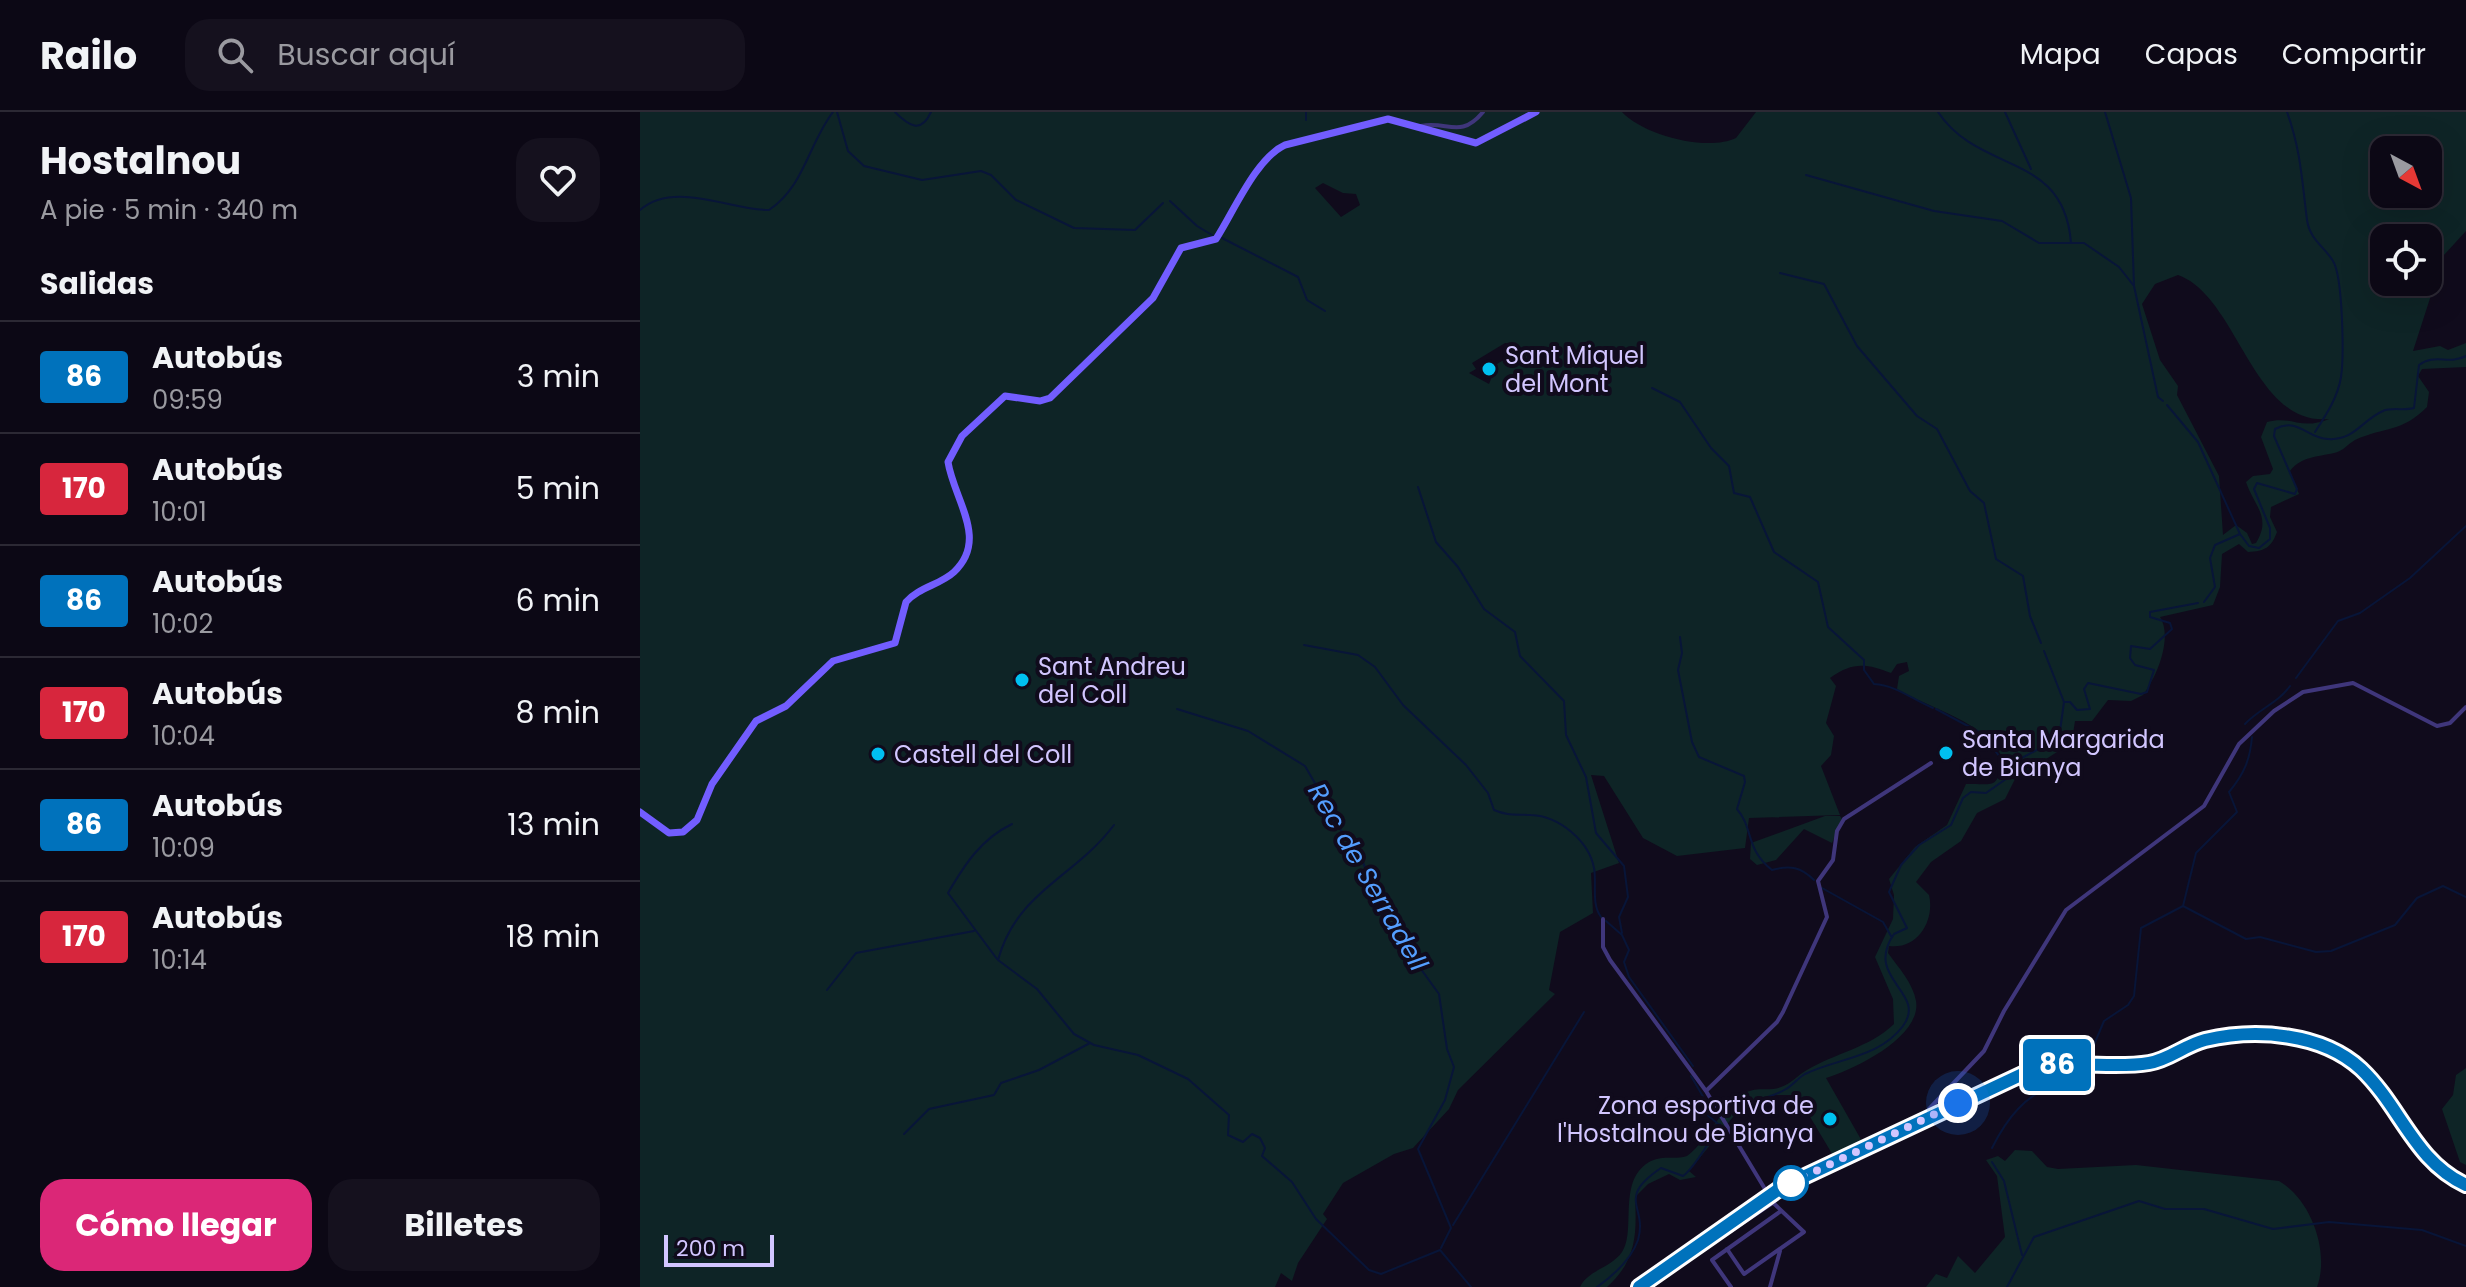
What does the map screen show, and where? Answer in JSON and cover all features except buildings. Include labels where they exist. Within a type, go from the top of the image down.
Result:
[{"type":"main road","points":[[640,812],[669,833],[688,829],[697,820],[712,784],[752,724],[786,706],[833,661],[895,643],[906,602],[954,572],[970,544],[970,528],[948,462],[962,436],[1005,396],[1040,401],[1050,398],[1158,292],[1181,248],[1216,239],[1247,188],[1279,148],[1382,120],[1476,143],[1536,112]]},
{"type":"main road","points":[[1639,1287],[1725,1226],[1773,1200],[1792,1182],[1930,1116],[2044,1067],[2149,1063],[2213,1039],[2297,1038],[2324,1046],[2358,1066],[2384,1096],[2428,1161],[2466,1185]]},
{"type":"street","points":[[1418,127],[1430,124],[1462,128],[1474,122],[1483,112]]},
{"type":"street","points":[[1930,1116],[1929,1109],[1984,1051],[1996,1024],[2066,910],[2204,806],[2239,744],[2265,718],[2303,692],[2348,683],[2370,690],[2437,726],[2450,723],[2466,707]]},
{"type":"street","points":[[1706,1091],[1777,1022],[1783,1012],[1827,917],[1819,875],[1833,860],[1837,831],[1844,819],[1931,763]]},
{"type":"street","points":[[1603,919],[1603,947],[1610,960],[1706,1091],[1773,1200],[1804,1232],[1744,1274],[1727,1249]]},
{"type":"street","points":[[1731,1287],[1712,1260],[1727,1249],[1773,1200]]},
{"type":"street","points":[[1770,1287],[1780,1249]]},
{"type":"green space","points":[[640,112],[1622,112],[1660,134],[1709,143],[1736,138],[1756,112],[2466,112],[2466,231],[2442,261],[2442,224],[2370,224],[2370,296],[2431,296],[2413,351],[2440,346],[2448,350],[2466,343],[2466,367],[2422,369],[2418,376],[2429,392],[2427,407],[2418,415],[2401,425],[2355,440],[2342,450],[2310,458],[2295,466],[2290,471],[2299,494],[2271,507],[2270,517],[2277,532],[2270,545],[2248,552],[2239,544],[2222,554],[2220,587],[2213,605],[2160,617],[2165,635],[2162,657],[2143,695],[2131,701],[2108,700],[2092,721],[2075,721],[2073,734],[2057,752],[2015,779],[2005,799],[1977,813],[1961,841],[1931,862],[1916,882],[1929,895],[1927,923],[1916,938],[1899,946],[1889,946],[1888,953],[1912,988],[1916,1001],[1915,1014],[1908,1027],[1883,1050],[1852,1068],[1826,1078],[1863,1143],[1834,1157],[1797,1095],[1773,1095],[1737,1112],[1689,1171],[1696,1177],[1680,1180],[1669,1174],[1648,1184],[1635,1197],[1633,1246],[1617,1277],[1607,1287],[1580,1287],[1588,1277],[1622,1252],[1628,1231],[1630,1192],[1640,1169],[1656,1159],[1687,1156],[1729,1106],[1745,1093],[1785,1086],[1818,1064],[1874,1039],[1894,1024],[1893,999],[1875,957],[1893,919],[1894,895],[1889,879],[1915,847],[1947,825],[1966,784],[1996,781],[2004,760],[1995,746],[1971,725],[1897,689],[1899,676],[1909,671],[1907,662],[1897,664],[1891,673],[1859,666],[1845,669],[1830,678],[1836,686],[1826,723],[1834,736],[1831,755],[1821,766],[1840,815],[1749,818],[1745,848],[1677,856],[1643,838],[1604,776],[1591,775],[1619,863],[1591,873],[1593,913],[1560,932],[1549,990],[1555,994],[1458,1090],[1449,1109],[1413,1148],[1394,1154],[1343,1183],[1323,1214],[1327,1219],[1298,1263],[1292,1281],[1281,1273],[1275,1287],[640,1287]],"holes":[[[1323,183],[1343,193],[1356,194],[1360,205],[1341,217],[1315,188]],[[2178,275],[2199,288],[2216,307],[2264,382],[2282,403],[2303,416],[2329,419],[2311,424],[2283,420],[2267,422],[2261,437],[2273,469],[2270,474],[2253,476],[2246,482],[2262,519],[2256,543],[2252,544],[2247,533],[2236,525],[2223,535],[2219,476],[2177,395],[2178,386],[2160,360],[2142,304],[2155,284]],[[1505,343],[1514,344],[1517,352],[1497,364],[1489,384],[1469,373],[1476,369],[1472,363]]]},
{"type":"green space","points":[[1825,816],[1840,816],[1842,819],[1832,843],[1804,829],[1776,860],[1757,865],[1750,859],[1751,843]]},
{"type":"green space","points":[[2466,1068],[2466,1165],[2460,1162],[2442,1109],[2453,1095],[2456,1075]]},
{"type":"green space","points":[[2015,1150],[2032,1151],[2047,1167],[2058,1169],[2136,1165],[2279,1181],[2300,1200],[2315,1228],[2321,1258],[2317,1287],[1926,1287],[1936,1274],[1947,1278],[1958,1256],[1975,1273],[2005,1237],[1997,1176],[1986,1160],[1998,1156],[2005,1161]]},
{"type":"waterway","points":[[640,210],[654,201],[669,197],[769,210],[781,201],[798,178],[833,112]]},
{"type":"waterway","points":[[837,112],[848,151],[864,166],[922,180],[981,171],[991,175],[1016,200],[1074,228],[1135,230],[1163,203]]},
{"type":"waterway","points":[[895,112],[914,126],[923,123],[931,112]]},
{"type":"waterway","points":[[1306,112],[1306,120]]},
{"type":"waterway","points":[[1938,112],[1955,132],[2037,178],[2053,193],[2065,214],[2071,243]]},
{"type":"waterway","points":[[2005,112],[2031,169]]},
{"type":"waterway","points":[[2105,112],[2131,198],[2134,286]]},
{"type":"waterway","points":[[2287,112],[2298,153],[2309,227],[2333,261],[2341,299],[2341,377],[2334,399],[2315,432]]},
{"type":"waterway","points":[[1806,175],[1934,211],[2002,221],[2039,243],[2084,243],[2119,267],[2134,286],[2158,397],[2163,401]]},
{"type":"waterway","points":[[1170,201],[1197,226],[1212,235]]},
{"type":"waterway","points":[[1222,238],[1298,277],[1307,300],[1325,311]]},
{"type":"waterway","points":[[1780,273],[1824,284],[1857,346],[1917,416],[1937,429],[1970,491],[1984,503],[1996,559],[2023,576],[2030,616],[2041,643]]},
{"type":"waterway","points":[[2204,602],[2215,587],[2210,558],[2215,545],[2240,534],[2249,546],[2259,548],[2270,539],[2270,528],[2254,489],[2257,483],[2295,494],[2297,489],[2274,436],[2275,429],[2290,425],[2320,438],[2345,437],[2383,411],[2414,408],[2419,365],[2430,360],[2454,360],[2466,356]]},
{"type":"waterway","points":[[1652,388],[1680,402],[1711,448],[1729,466],[1734,493],[1750,497],[1774,552],[1818,582],[1828,627],[1864,660],[1864,670],[1874,684],[1897,690],[1933,708]]},
{"type":"waterway","points":[[2167,405],[2198,442],[2240,534]]},
{"type":"waterway","points":[[1418,487],[1436,542],[1458,567],[1484,609],[1515,632],[1520,656],[1564,701],[1566,735],[1586,777],[1596,833],[1624,866],[1628,897],[1619,917],[1622,933]]},
{"type":"waterway","points":[[2296,678],[2338,621],[2360,613],[2410,578],[2466,526]]},
{"type":"waterway","points":[[1726,1117],[1786,1089],[1805,1074],[1870,1051],[1893,1037],[1909,1014],[1908,1004],[1886,963],[1887,949],[1894,934],[1907,928],[1889,892],[1901,865],[1919,845],[1951,825],[1963,798],[1971,792],[1986,793],[2006,779],[2007,766],[2059,738],[2064,702],[2070,702],[2077,710],[2090,709],[2084,689],[2088,683],[2141,694],[2147,692],[2154,670],[2135,665],[2130,658],[2131,646],[2150,649],[2172,629],[2170,623],[2150,617],[2150,612],[2198,603]]},
{"type":"waterway","points":[[1680,637],[1682,653],[1678,670],[1692,742],[1699,757],[1744,776],[1737,809],[1763,862],[1772,870],[1800,870],[1814,880]]},
{"type":"waterway","points":[[1304,645],[1358,655],[1375,667],[1403,705],[1466,765],[1488,793],[1494,810],[1542,816],[1571,832],[1591,858],[1596,906],[1601,917]]},
{"type":"waterway","points":[[2044,651],[2064,702]]},
{"type":"waterway","points":[[2245,724],[2290,686]]},
{"type":"waterway","name":"Rec de Serradell","points":[[1177,709],[1248,731],[1305,766],[1316,785],[1320,803],[1360,855],[1373,887],[1409,936],[1418,965],[1439,994],[1447,1049],[1454,1067],[1445,1100],[1418,1149],[1451,1228],[1441,1248]]},
{"type":"waterway","points":[[1936,709],[1981,733],[2007,766]]},
{"type":"waterway","points":[[2088,1059],[2104,1021],[2128,1005],[2134,996],[2141,928],[2183,906],[2196,853],[2237,812],[2229,792],[2245,766],[2252,737]]},
{"type":"waterway","points":[[997,959],[948,893],[975,853],[991,837],[1012,824]]},
{"type":"waterway","points":[[1114,825],[1019,917],[998,960],[1037,989],[1074,1034],[1094,1045],[1138,1055],[1188,1079],[1229,1115],[1228,1135],[1243,1142],[1252,1134],[1260,1138],[1265,1148],[1262,1156],[1292,1182],[1316,1219],[1369,1270],[1381,1274],[1440,1250],[1471,1287]]},
{"type":"waterway","points":[[2183,906],[2246,939],[2260,937],[2316,952],[2331,951],[2395,925],[2417,898],[2443,886],[2466,897]]},
{"type":"waterway","points":[[1822,888],[1883,922],[1891,936]]},
{"type":"waterway","points":[[1606,921],[1622,935],[1629,950],[1624,962],[1629,977],[1693,1066]]},
{"type":"waterway","points":[[827,990],[856,953],[974,931]]},
{"type":"waterway","points":[[1453,1225],[1584,1012]]},
{"type":"waterway","points":[[904,1134],[929,1109],[994,1095],[1001,1083],[1039,1070],[1090,1043]]},
{"type":"waterway","points":[[1992,1148],[2011,1117],[2027,1101],[2046,1088],[2076,1077],[2085,1069]]},
{"type":"waterway","points":[[1691,1076],[1705,1100],[1704,1112],[1718,1124]]},
{"type":"waterway","points":[[1597,1287],[1621,1266],[1638,1240],[1640,1228],[1636,1195],[1639,1188],[1661,1168],[1683,1176],[1720,1124]]},
{"type":"waterway","points":[[1992,1162],[2004,1181],[2022,1255]]},
{"type":"waterway","points":[[2007,1287],[2034,1237],[2139,1201],[2165,1209],[2204,1209],[2273,1229],[2329,1222],[2422,1230],[2466,1246]]},
{"type":"bus line","name":"86","points":[[1639,1287],[1782,1187],[2036,1068],[2149,1063],[2204,1040],[2237,1036],[2297,1038],[2346,1057],[2375,1084],[2428,1161],[2466,1185]]},
{"type":"place","name":"Sant Miquel del Mont","points":[[1489,369]]},
{"type":"place","name":"Sant Andreu del Coll","points":[[1022,680]]},
{"type":"place","name":"Santa Margarida de Bianya","points":[[1946,753]]},
{"type":"place","name":"Castell del Coll","points":[[878,754]]},
{"type":"place","name":"Zona esportiva de l'Hostalnou de Bianya","points":[[1830,1119]]},
{"type":"route","points":[[1791,1183],[1958,1103]]}]
